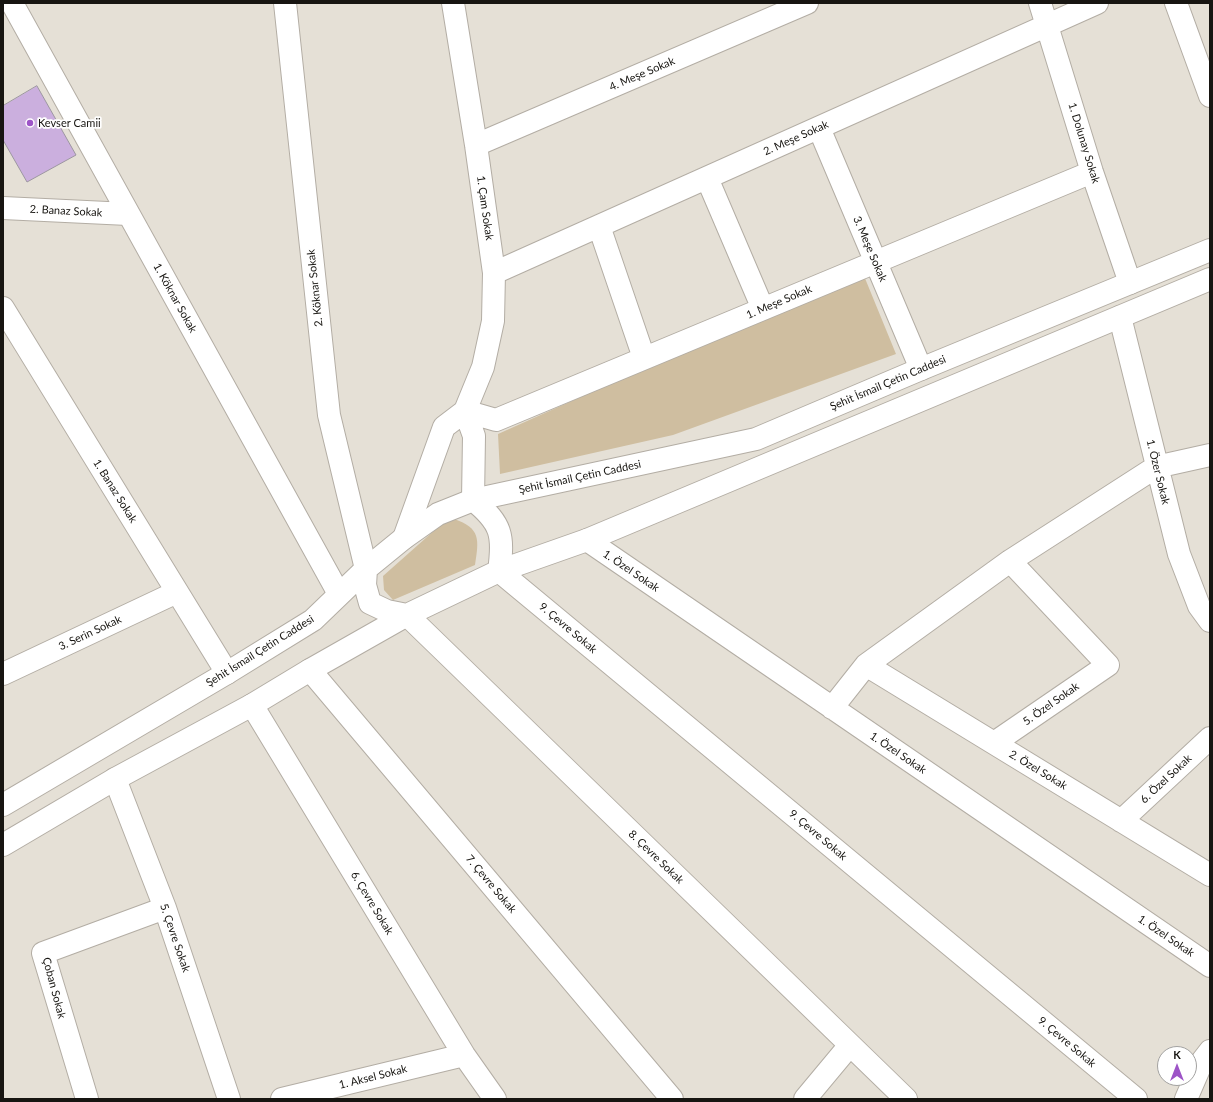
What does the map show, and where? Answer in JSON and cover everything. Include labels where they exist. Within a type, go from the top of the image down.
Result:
[{"type":"street","name":"1. Köknar Sokak","points":[[12,3],[339,594]]},
{"type":"street","name":"2. Köknar Sokak","points":[[285,3],[329,415],[366,569],[365,585],[370,603],[387,610],[407,615]]},
{"type":"street","name":"1. Çam Sokak","points":[[453,3],[476,145],[494,273],[493,321],[485,359],[465,411]]},
{"type":"street","name":"4. Meşe Sokak","points":[[476,145],[807,3]]},
{"type":"street","name":"1. Dolunay Sokak","points":[[1040,3],[1092,172],[1130,283],[1129,313]]},
{"type":"street","name":"2. Meşe Sokak","points":[[494,273],[1098,3]]},
{"type":"street","points":[[1176,3],[1210,96]]},
{"type":"street","name":"3. Meşe Sokak","points":[[819,128],[920,369]]},
{"type":"street","name":"1. Meşe Sokak","points":[[465,411],[496,420],[1092,172]]},
{"type":"street","points":[[707,178],[763,308]]},
{"type":"street","name":"2. Banaz Sokak","points":[[3,208],[128,214]]},
{"type":"street","points":[[599,226],[644,358]]},
{"type":"street","name":"Şehit İsmail Çetin Caddesi","points":[[3,805],[227,673],[313,620],[366,569],[404,538],[438,514],[473,500],[756,439],[920,369],[1210,250]]},
{"type":"street","points":[[3,845],[116,779],[252,705],[407,615],[500,572],[587,540],[1129,313],[1209,281]]},
{"type":"street","name":"1. Banaz Sokak","points":[[3,308],[227,673]]},
{"type":"street","name":"1. Özer Sokak","points":[[1129,313],[1156,467],[1179,554],[1199,606],[1210,621]]},
{"type":"street","points":[[404,538],[444,427],[465,411],[474,436],[473,500],[490,513],[500,530],[502,550],[500,572]]},
{"type":"street","points":[[832,708],[866,665],[1010,561],[1156,467],[1210,455]]},
{"type":"street","name":"1. Özel Sokak","points":[[587,540],[1210,966]]},
{"type":"street","name":"5. Özel Sokak","points":[[994,743],[1108,665],[1010,561]]},
{"type":"street","name":"9. Çevre Sokak","points":[[500,572],[1136,1099]]},
{"type":"street","name":"3. Serin Sokak","points":[[3,674],[177,592]]},
{"type":"street","name":"8. Çevre Sokak","points":[[407,615],[906,1099]]},
{"type":"street","name":"2. Özel Sokak","points":[[866,665],[1210,874]]},
{"type":"street","name":"7. Çevre Sokak","points":[[310,670],[672,1099]]},
{"type":"street","name":"6. Çevre Sokak","points":[[252,705],[464,1055],[495,1099]]},
{"type":"street","name":"6. Özel Sokak","points":[[1121,821],[1210,738]]},
{"type":"street","name":"5. Çevre Sokak","points":[[116,779],[165,908],[229,1099]]},
{"type":"street","name":"Çoban Sokak","points":[[87,1099],[43,953],[165,908]]},
{"type":"street","points":[[805,1099],[850,1045]]},
{"type":"street","points":[[1186,1099],[1203,1060],[1210,1051]]},
{"type":"street","name":"1. Aksel Sokak","points":[[282,1099],[350,1091],[464,1055]]},
{"type":"shaded area","points":[[862,271],[896,354],[673,435],[500,474],[498,434]]},
{"type":"shaded area","points":[[454,519],[469,526],[474,531],[477,542],[475,565],[393,600],[384,590],[383,576],[445,521]]},
{"type":"building","name":"Kevser Camii","points":[[37,86],[76,155],[27,182],[3,140],[3,106]]},
{"type":"place","name":"Kevser Camii","points":[[30,123]]}]
